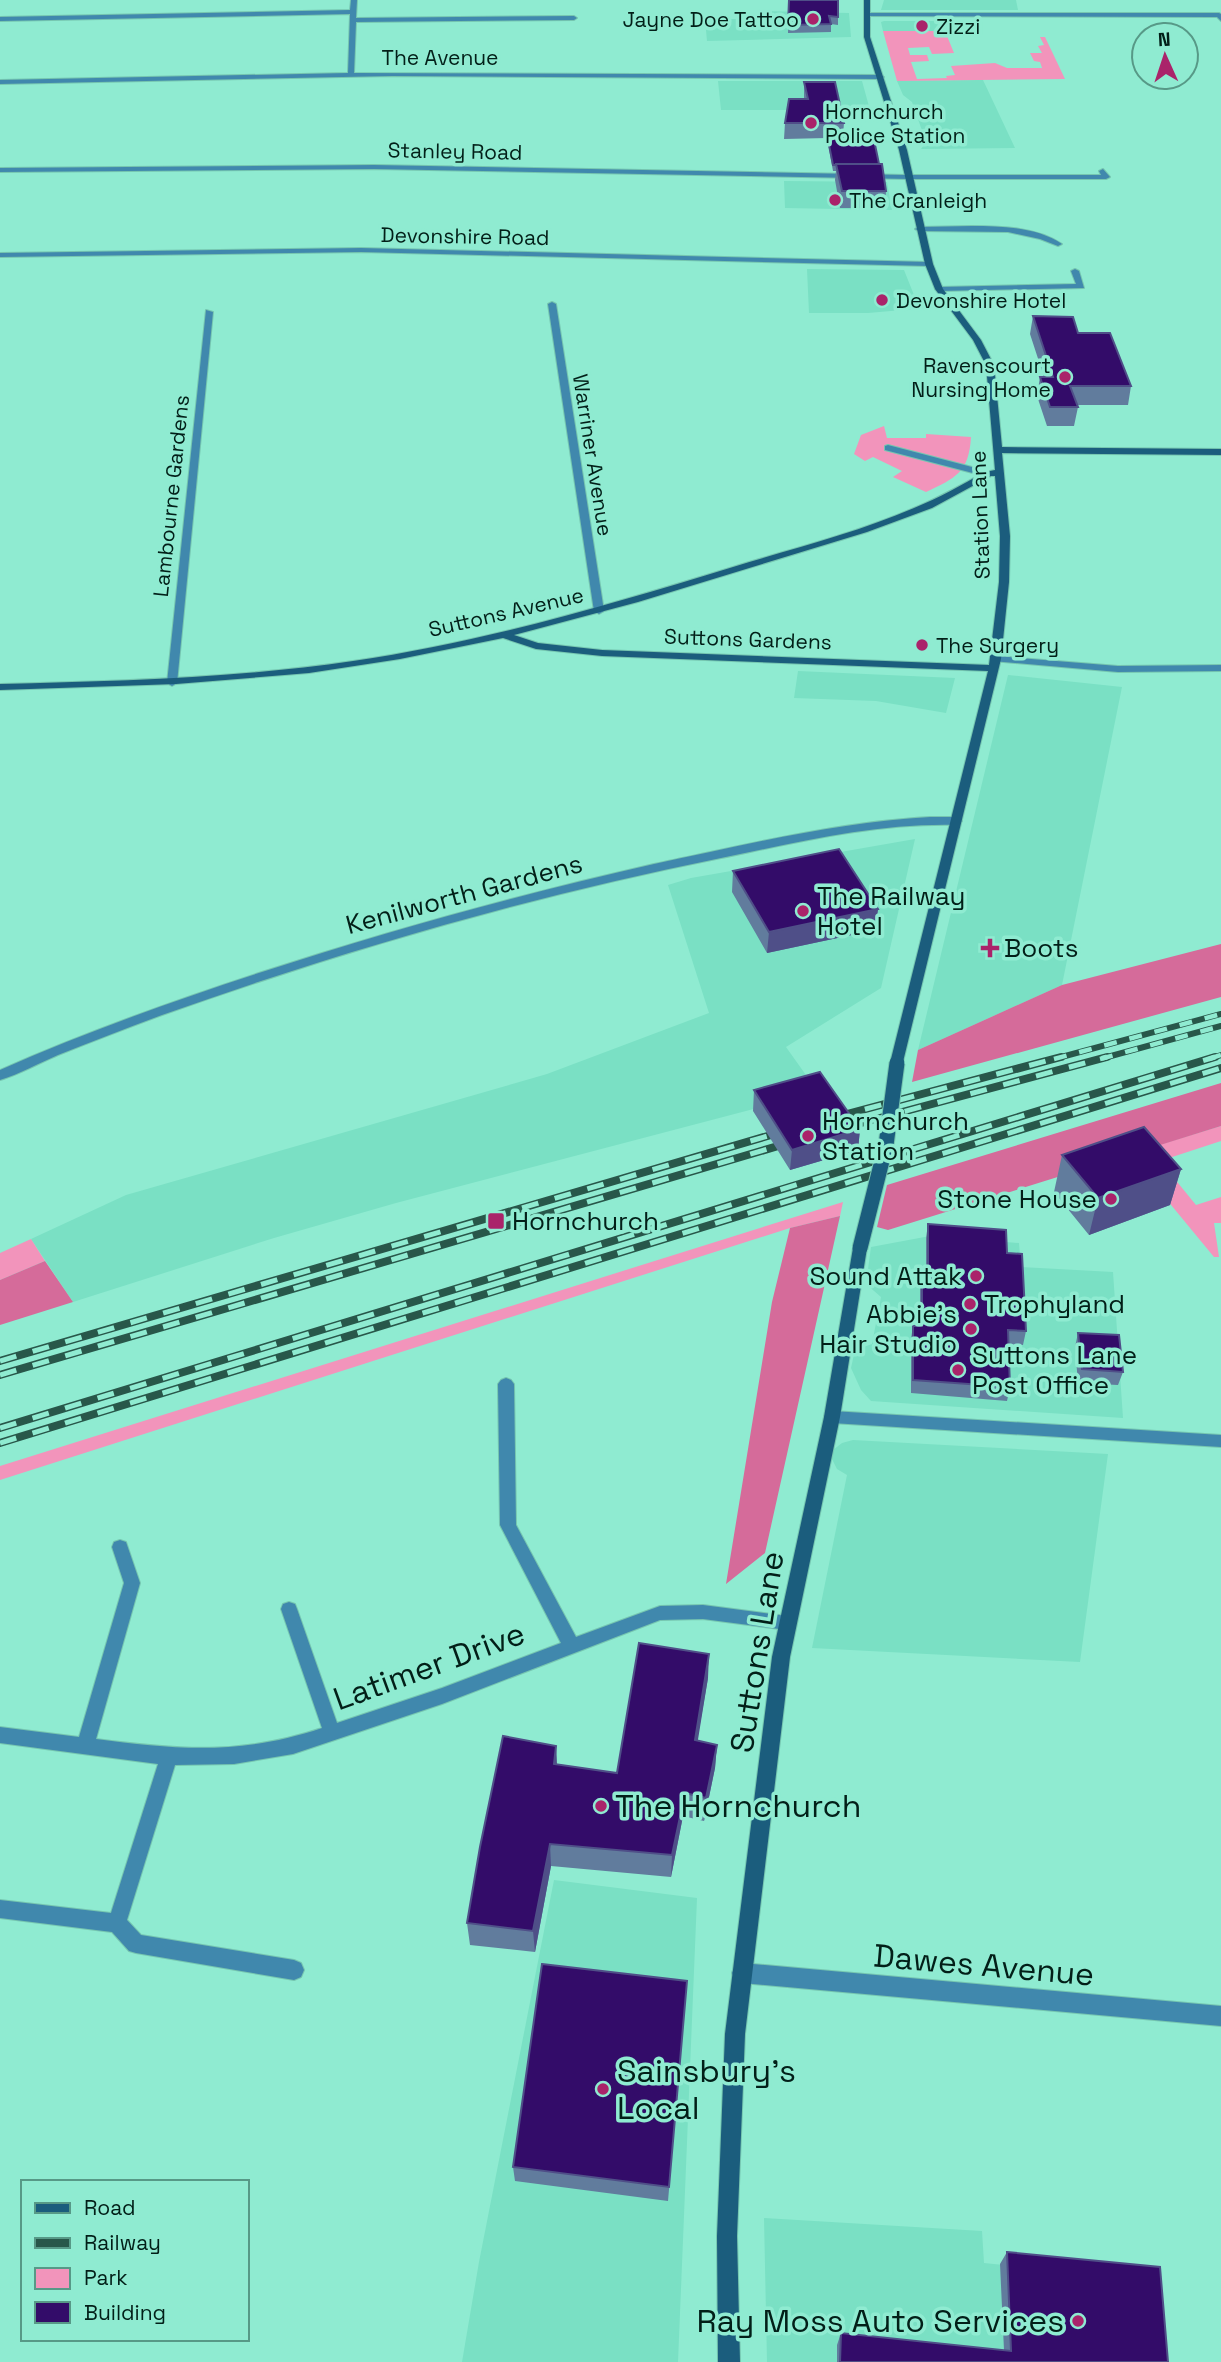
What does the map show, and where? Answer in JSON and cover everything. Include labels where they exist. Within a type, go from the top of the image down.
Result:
[{"type":"street","points":[[351,74],[354,0]]},
{"type":"street","name":"Station Lane","points":[[860,1248],[886,1146],[897,1063],[995,664],[1004,582],[1005,536],[994,473],[999,450],[990,365],[977,340],[939,289],[929,264],[909,176],[867,37],[867,0]]},
{"type":"street","points":[[867,15],[1220,17]]},
{"type":"street","points":[[0,19],[353,16],[574,18]]},
{"type":"street","name":"The Avenue","points":[[0,82],[351,74],[881,77]]},
{"type":"street","name":"Stanley Road","points":[[0,170],[374,167],[1105,177],[1103,171]]},
{"type":"street","points":[[919,229],[1010,231],[1033,234],[1058,244]]},
{"type":"street","name":"Devonshire Road","points":[[0,255],[361,250],[929,264]]},
{"type":"street","points":[[939,289],[1082,286],[1075,271]]},
{"type":"street","name":"Warriner Avenue","points":[[552,304],[599,611]]},
{"type":"street","name":"Lambourne Gardens","points":[[172,683],[209,312]]},
{"type":"street","name":"Station Lane","points":[[888,448],[994,473]]},
{"type":"street","points":[[999,450],[1221,452]]},
{"type":"street","name":"Suttons Avenue","points":[[0,687],[172,683],[354,664],[504,635],[599,611],[909,514],[994,473]]},
{"type":"street","name":"Suttons Gardens","points":[[504,635],[536,646],[602,653],[995,664]]},
{"type":"street","points":[[995,664],[1118,669],[1221,668]]},
{"type":"street","name":"Kenilworth Gardens","points":[[0,1075],[63,1046],[196,998],[422,926],[688,861],[908,821],[956,821]]},
{"type":"street","name":"Suttons Lane","points":[[729,2362],[728,2209],[735,2034],[742,1973],[787,1623],[832,1417],[860,1248]]},
{"type":"street","points":[[506,1384],[508,1525],[571,1645]]},
{"type":"street","points":[[832,1417],[1221,1441]]},
{"type":"street","points":[[86,1745],[132,1583],[120,1547]]},
{"type":"street","points":[[289,1609],[332,1733]]},
{"type":"street","name":"Latimer Drive","points":[[0,1735],[169,1758],[234,1756],[293,1746],[442,1696],[571,1645],[670,1611],[703,1612],[787,1623]]},
{"type":"street","points":[[117,1923],[169,1758]]},
{"type":"street","points":[[0,1909],[117,1923],[136,1944],[294,1970]]},
{"type":"street","name":"Dawes Avenue","points":[[742,1973],[1221,2016]]},
{"type":"shaded area","points":[[884,0],[1016,0],[1018,10],[881,10]]},
{"type":"shaded area","points":[[761,11],[849,13],[851,37],[707,41],[705,19],[762,19]]},
{"type":"shaded area","name":"Zizzi","points":[[956,21],[961,31],[883,31],[881,22]]},
{"type":"shaded area","points":[[983,80],[1015,148],[921,149],[926,142],[912,102],[903,95],[897,81]]},
{"type":"shaded area","points":[[718,81],[862,81],[870,110],[721,110]]},
{"type":"shaded area","points":[[784,181],[887,182],[892,210],[785,208]]},
{"type":"shaded area","points":[[807,269],[904,270],[914,295],[925,308],[868,313],[809,313]]},
{"type":"shaded area","points":[[798,671],[955,678],[946,713],[876,701],[794,698]]},
{"type":"shaded area","points":[[1008,675],[1122,687],[1062,985],[918,1050]]},
{"type":"shaded area","points":[[915,839],[881,988],[786,1047],[818,1092],[396,1203],[274,1238],[73,1302],[31,1239],[126,1195],[547,1074],[709,1013],[668,885],[691,878]]},
{"type":"shaded area","points":[[1221,944],[1221,997],[912,1082],[918,1050],[1062,985]]},
{"type":"shaded area","points":[[1221,1083],[1221,1126],[888,1230],[877,1227],[887,1185]]},
{"type":"shaded area","points":[[840,1216],[765,1553],[726,1584],[772,1302],[790,1228]]},
{"type":"shaded area","points":[[930,1236],[1019,1243],[1021,1267],[1113,1272],[1123,1418],[871,1401],[861,1390],[851,1368],[855,1350],[872,1344],[881,1297],[866,1284],[871,1247]]},
{"type":"shaded area","points":[[45,1261],[73,1302],[0,1325],[0,1280]]},
{"type":"shaded area","points":[[853,1440],[1108,1454],[1080,1662],[812,1648],[847,1475],[837,1469],[832,1459],[833,1450],[842,1443]]},
{"type":"shaded area","points":[[554,1880],[697,1898],[678,2362],[462,2362]]},
{"type":"shaded area","points":[[764,2218],[982,2231],[984,2263],[1150,2280],[1157,2362],[767,2362]]},
{"type":"green space","points":[[883,31],[945,31],[954,53],[932,54],[929,47],[908,48],[910,55],[927,55],[929,61],[911,62],[917,79],[947,78],[946,76],[955,75],[951,66],[995,63],[1007,68],[1042,68],[1040,62],[1034,61],[1030,53],[1042,53],[1038,46],[1044,45],[1040,37],[1045,37],[1065,79],[897,81]]},
{"type":"green space","points":[[884,426],[887,438],[926,438],[926,434],[971,437],[964,466],[953,478],[926,492],[893,477],[902,471],[873,457],[865,461],[854,454],[861,435]]},
{"type":"green space","points":[[1221,1126],[1221,1141],[1160,1161],[1196,1205],[1221,1197],[1221,1223],[1214,1223],[1219,1257],[1214,1257],[1129,1154]]},
{"type":"green space","points":[[843,1202],[840,1216],[790,1228],[0,1480],[0,1466]]},
{"type":"green space","points":[[31,1239],[45,1261],[0,1280],[0,1253]]},
{"type":"building","points":[[789,0],[838,0],[838,17],[829,16],[831,24],[788,25]]},
{"type":"building","points":[[804,82],[835,82],[844,123],[785,123],[789,99],[808,99]]},
{"type":"building","points":[[827,135],[873,135],[879,164],[833,165]]},
{"type":"building","points":[[836,164],[882,164],[886,191],[842,191]]},
{"type":"building","points":[[1033,316],[1073,317],[1078,333],[1110,333],[1131,386],[1070,386],[1078,407],[1050,407],[1040,377],[1053,377]]},
{"type":"building","name":"The Railway Hotel","points":[[839,849],[878,909],[769,932],[733,871]]},
{"type":"building","points":[[820,1072],[860,1129],[792,1150],[754,1090]]},
{"type":"building","points":[[1144,1127],[1181,1169],[1098,1198],[1062,1155]]},
{"type":"building","points":[[928,1224],[1006,1230],[1007,1253],[1022,1254],[1026,1331],[1008,1330],[1010,1387],[913,1380],[913,1326],[922,1326],[922,1274],[928,1275]]},
{"type":"building","points":[[1078,1333],[1119,1335],[1123,1372],[1082,1369]]},
{"type":"building","name":"The Hornchurch","points":[[639,1643],[709,1654],[695,1740],[717,1745],[706,1798],[685,1793],[672,1855],[550,1844],[533,1931],[467,1923],[503,1736],[556,1746],[554,1764],[617,1773]]},
{"type":"building","name":"Sainsbury's Local","points":[[542,1964],[687,1981],[669,2187],[513,2167]]},
{"type":"building","name":"Ray Moss Auto Services","points":[[1007,2252],[1160,2267],[1168,2362],[840,2362],[841,2333],[1011,2351]]},
{"type":"railway","points":[[1054,1059],[1221,1014]]},
{"type":"railway","points":[[1100,1059],[1221,1026]]},
{"type":"railway","points":[[1215,1057],[1221,1055]]},
{"type":"railway","points":[[832,1118],[1061,1057]]},
{"type":"railway","points":[[839,1129],[1107,1057]]},
{"type":"railway","points":[[0,1428],[1215,1057]]},
{"type":"railway","points":[[1209,1059],[1215,1057]]},
{"type":"railway","points":[[0,1443],[1221,1068]]},
{"type":"railway","points":[[0,1361],[788,1130]]},
{"type":"railway","points":[[0,1375],[795,1141]]},
{"type":"place","name":"Jayne Doe Tattoo","points":[[813,19]]},
{"type":"place","name":"Zizzi","points":[[922,26]]},
{"type":"place","name":"Hornchurch Police Station","points":[[811,123]]},
{"type":"place","name":"The Cranleigh","points":[[835,200]]},
{"type":"place","name":"Devonshire Hotel","points":[[882,300]]},
{"type":"place","name":"Ravenscourt Nursing Home","points":[[1065,377]]},
{"type":"place","name":"The Surgery","points":[[922,645]]},
{"type":"place","name":"The Railway Hotel","points":[[803,911]]},
{"type":"place","name":"Boots","points":[[990,948]]},
{"type":"place","name":"Hornchurch Station","points":[[808,1136]]},
{"type":"place","name":"Stone House","points":[[1111,1199]]},
{"type":"place","name":"Hornchurch","points":[[496,1221]]},
{"type":"place","name":"Sound Attak","points":[[976,1276]]},
{"type":"place","name":"Trophyland","points":[[970,1304]]},
{"type":"place","name":"Abbie’s Hair Studio","points":[[971,1329]]},
{"type":"place","name":"Suttons Lane Post Office","points":[[958,1370]]},
{"type":"place","name":"The Hornchurch","points":[[601,1806]]},
{"type":"place","name":"Sainsbury's Local","points":[[603,2089]]},
{"type":"place","name":"Ray Moss Auto Services","points":[[1078,2321]]}]
